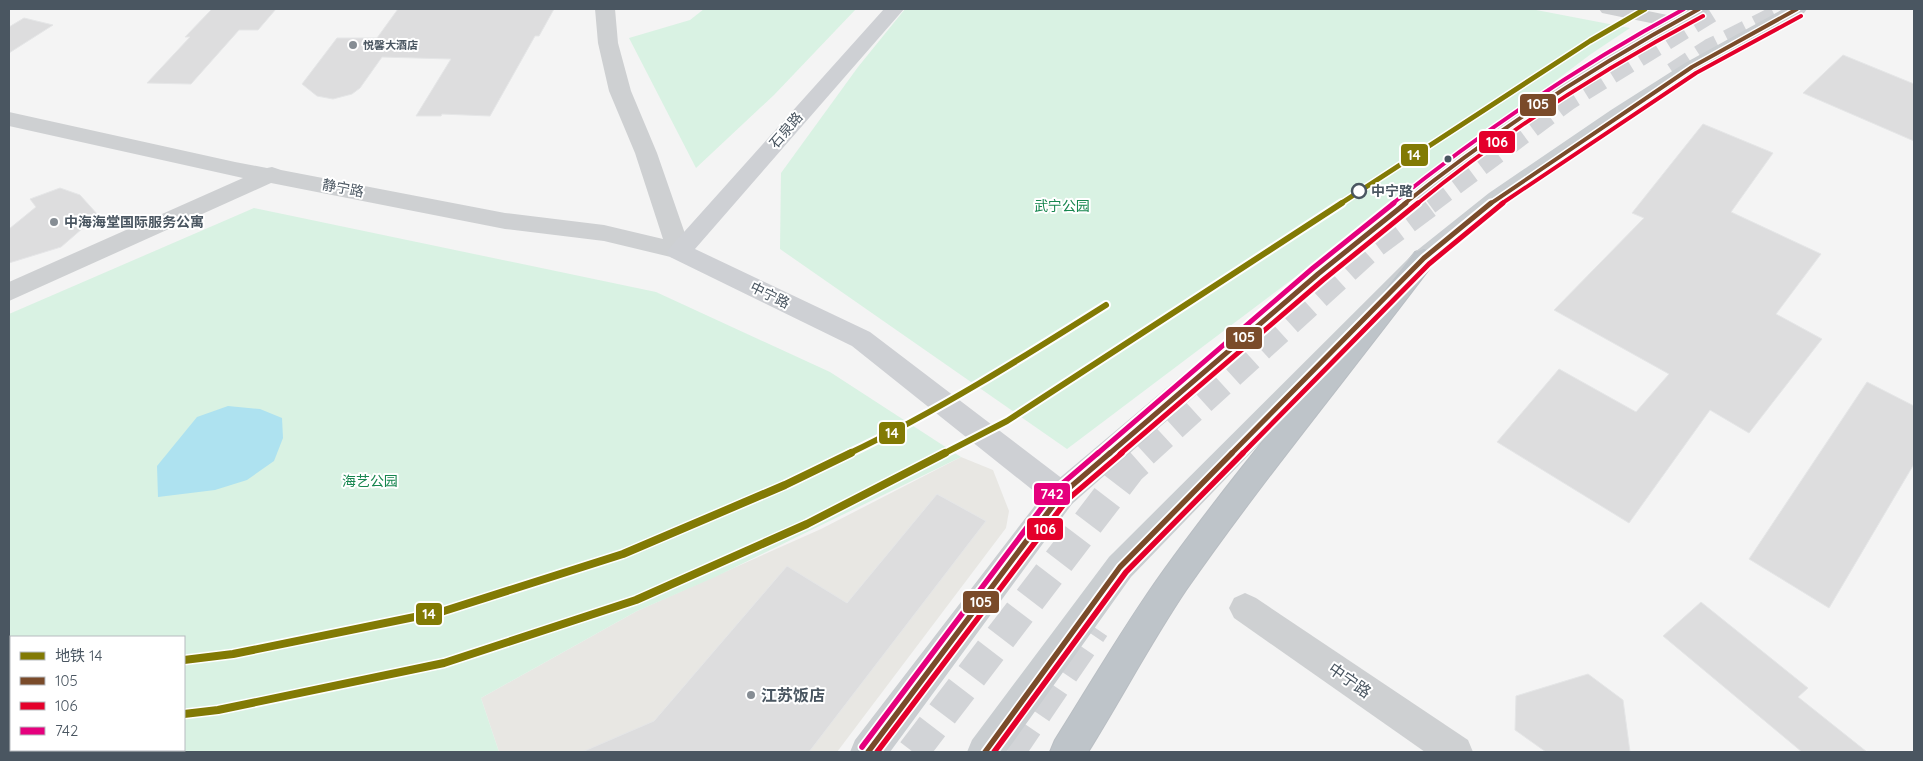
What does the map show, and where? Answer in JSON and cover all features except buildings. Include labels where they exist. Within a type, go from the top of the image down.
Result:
[{"type":"highway","points":[[1068,752],[1174,582],[1253,474],[1424,258]]},
{"type":"main road","points":[[868,752],[1061,495],[1318,274],[1460,159],[1550,96],[1631,46],[1699,9]]},
{"type":"main road","points":[[985,752],[1120,568],[1169,515],[1424,258],[1497,198],[1619,115],[1692,67],[1797,9]]},
{"type":"street","points":[[605,9],[608,42],[620,91],[646,153],[679,251]]},
{"type":"street","name":"石泉路","points":[[679,251],[894,9]]},
{"type":"street","points":[[1609,9],[1675,22]]},
{"type":"street","name":"静宁路","points":[[9,119],[235,169],[272,174],[505,221],[604,233],[679,251]]},
{"type":"street","points":[[9,292],[272,174]]},
{"type":"street","name":"中宁路","points":[[679,251],[862,339],[1061,495]]},
{"type":"street","name":"中宁路","points":[[1245,608],[1455,752]]},
{"type":"shaded area","points":[[961,457],[993,470],[1009,511],[1006,528],[837,752],[499,752],[481,698],[637,611],[821,529]]},
{"type":"green space","points":[[704,9],[856,9],[774,95],[696,168],[629,38],[690,20]]},
{"type":"green space","name":"武宁公园","points":[[905,9],[1531,9],[1630,28],[1591,54],[1067,449],[780,249],[781,173],[858,67]]},
{"type":"green space","name":"海艺公园","points":[[254,208],[656,292],[830,372],[961,457],[715,577],[637,611],[481,698],[499,752],[9,752],[9,314]]},
{"type":"water","points":[[228,406],[260,409],[282,418],[283,438],[274,461],[247,480],[215,490],[158,497],[157,466],[197,417]]},
{"type":"tunnel","points":[[1429,204],[1568,100],[1716,9]]},
{"type":"tunnel","points":[[1673,73],[1710,49],[1790,9]]},
{"type":"tunnel","points":[[1145,454],[1372,247],[1431,203]]},
{"type":"tunnel","points":[[913,752],[1130,468],[1147,453]]},
{"type":"tunnel","points":[[1009,752],[1094,627]]},
{"type":"metro line","name":"14","points":[[185,714],[218,710],[444,663],[636,600],[807,524],[1007,421],[1590,41],[1645,9]]},
{"type":"metro line","name":"14","points":[[185,660],[233,654],[444,611],[623,554],[785,485],[904,427],[1032,352],[1106,305]]},
{"type":"transit line","name":"742","points":[[862,747],[1056,489],[1313,268],[1455,153],[1546,90],[1627,40],[1684,9]]},
{"type":"transit line","name":"105","points":[[868,752],[1061,495],[1318,274],[1460,159],[1550,96],[1631,46],[1699,9]]},
{"type":"transit line","name":"105","points":[[985,752],[1120,567],[1424,258],[1497,198],[1619,115],[1692,67],[1797,9]]},
{"type":"transit line","name":"106","points":[[877,752],[1067,500],[1323,280],[1465,165],[1554,102],[1635,52],[1703,16]]},
{"type":"transit line","name":"106","points":[[994,752],[1126,572],[1429,264],[1501,204],[1623,121],[1696,73],[1801,16]]},
{"type":"place","name":"悦馨大酒店","points":[[353,45]]},
{"type":"place","name":"中宁路","points":[[1359,191]]},
{"type":"place","name":"中海海堂国际服务公寓","points":[[54,222]]},
{"type":"place","name":"江苏饭店","points":[[751,695]]}]
